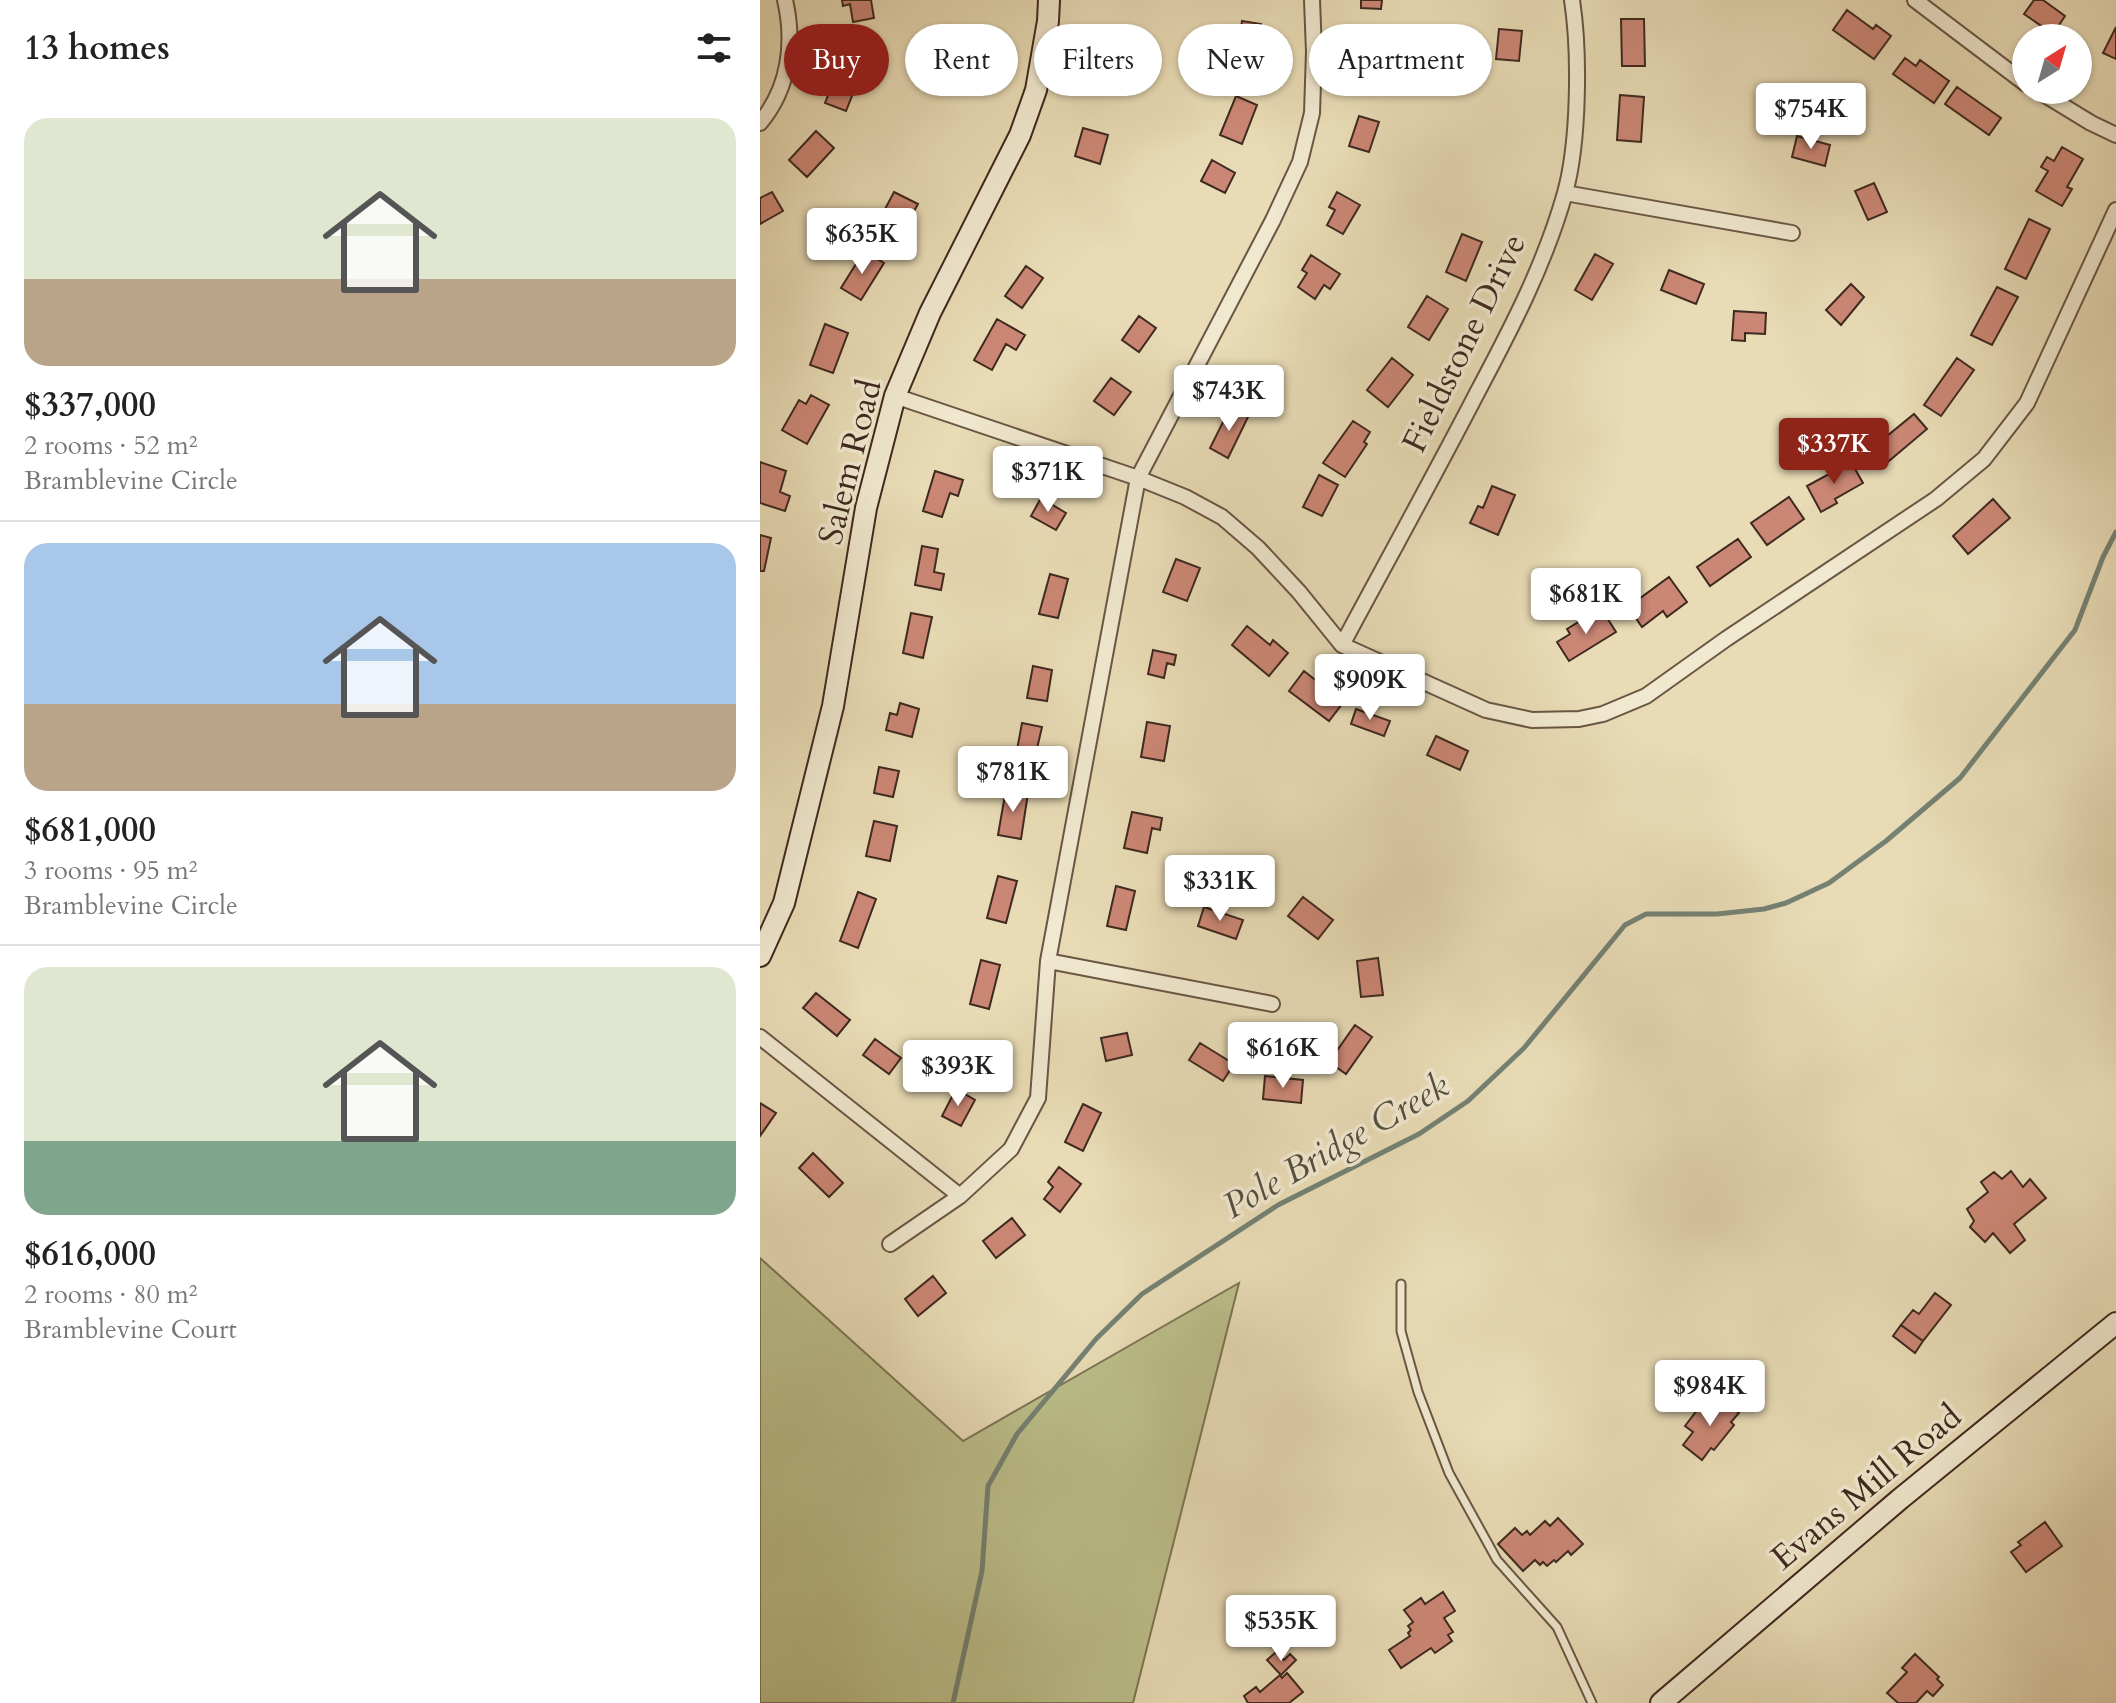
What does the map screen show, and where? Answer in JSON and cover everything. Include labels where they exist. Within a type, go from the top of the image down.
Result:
[{"type":"street","points":[[760,123],[779,94],[786,71],[790,24],[785,0]]},
{"type":"street","name":"Salem Road","points":[[760,956],[784,903],[833,706],[866,508],[895,396],[930,313],[1020,135],[1036,90],[1049,0]]},
{"type":"street","points":[[890,1244],[960,1196],[1011,1149],[1038,1098],[1048,961],[1138,478],[1273,220],[1300,162],[1312,113],[1312,0]]},
{"type":"street","name":"Fieldstone Drive","points":[[1342,645],[1530,291],[1565,193],[1576,107],[1572,0]]},
{"type":"street","points":[[1915,0],[2012,73]]},
{"type":"street","points":[[2060,104],[2116,135]]},
{"type":"street","points":[[1565,193],[1792,233]]},
{"type":"street","points":[[895,396],[1138,478],[1185,497],[1222,517],[1258,548],[1342,645],[1486,710],[1532,720],[1579,719],[1614,710],[1646,696],[1936,499],[1984,459],[2014,422],[2038,382],[2116,210]]},
{"type":"street","points":[[1048,961],[1272,1004]]},
{"type":"street","points":[[760,1037],[960,1196]]},
{"type":"street","name":"Evans Mill Road","points":[[1661,1703],[1900,1499],[2116,1323]]},
{"type":"lane","points":[[1401,1284],[1401,1331],[1418,1392],[1449,1473],[1497,1560],[1557,1627],[1592,1703]]},
{"type":"green space","points":[[760,1258],[963,1441],[1239,1283],[1133,1703],[760,1703]]},
{"type":"building","points":[[842,0],[871,0],[874,18],[853,22],[850,4],[843,6]]},
{"type":"building","points":[[1361,0],[1382,0],[1381,9],[1361,8]]},
{"type":"building","points":[[2034,0],[2043,0],[2065,16],[2060,24],[2038,24],[2024,14]]},
{"type":"building","points":[[1847,10],[1873,29],[1876,25],[1891,36],[1874,59],[1833,30]]},
{"type":"building","points":[[1621,19],[1644,19],[1645,66],[1622,66]]},
{"type":"building","points":[[2116,27],[2116,59],[2103,53]]},
{"type":"building","points":[[1499,29],[1522,31],[1519,61],[1496,59]]},
{"type":"building","points":[[1905,58],[1916,66],[1920,60],[1949,81],[1934,103],[1893,74]]},
{"type":"building","points":[[1957,87],[2001,118],[1989,135],[1945,104]]},
{"type":"building","points":[[1620,95],[1644,97],[1641,142],[1617,140]]},
{"type":"building","points":[[828,96],[852,96],[846,111],[825,103]]},
{"type":"building","points":[[1236,96],[1257,105],[1242,144],[1220,135]]},
{"type":"building","points":[[1359,116],[1379,122],[1369,152],[1349,146]]},
{"type":"building","points":[[1083,128],[1108,135],[1100,164],[1075,156]]},
{"type":"building","points":[[816,131],[834,148],[807,177],[789,160]]},
{"type":"building","points":[[1797,136],[1830,145],[1825,166],[1792,157]]},
{"type":"building","points":[[2062,147],[2083,159],[2067,187],[2072,189],[2062,206],[2036,191],[2048,171],[2041,167],[2047,157],[2054,161]]},
{"type":"building","points":[[1212,160],[1235,173],[1225,193],[1201,181]]},
{"type":"building","points":[[1874,183],[1887,212],[1868,220],[1855,191]]},
{"type":"building","points":[[772,192],[783,211],[760,224],[760,198]]},
{"type":"building","points":[[894,192],[918,204],[898,241],[875,228]]},
{"type":"building","points":[[1337,192],[1360,205],[1343,234],[1327,225],[1335,210],[1329,207]]},
{"type":"building","points":[[2029,219],[2050,229],[2026,279],[2005,269]]},
{"type":"building","points":[[1462,234],[1482,242],[1466,281],[1446,272]]},
{"type":"building","points":[[864,251],[884,263],[861,300],[841,288]]},
{"type":"building","points":[[1595,254],[1613,264],[1592,300],[1575,290]]},
{"type":"building","points":[[1311,255],[1340,274],[1330,289],[1324,285],[1315,299],[1298,287],[1307,273],[1302,270]]},
{"type":"building","points":[[1026,266],[1043,278],[1022,308],[1005,296]]},
{"type":"building","points":[[1669,270],[1704,284],[1696,304],[1661,290]]},
{"type":"building","points":[[1851,284],[1864,297],[1841,325],[1826,310]]},
{"type":"building","points":[[1997,287],[2018,297],[1992,345],[1971,335]]},
{"type":"building","points":[[1427,296],[1448,309],[1429,340],[1408,327]]},
{"type":"building","points":[[1734,311],[1766,313],[1765,334],[1745,333],[1745,341],[1732,340]]},
{"type":"building","points":[[1139,316],[1156,328],[1139,352],[1122,340]]},
{"type":"building","points":[[997,319],[1025,335],[1016,350],[1006,344],[992,370],[974,360]]},
{"type":"building","points":[[825,324],[848,333],[833,373],[810,365]]},
{"type":"building","points":[[1392,358],[1413,375],[1388,407],[1367,390]]},
{"type":"building","points":[[1957,358],[1974,370],[1941,416],[1924,405]]},
{"type":"building","points":[[1111,378],[1131,392],[1114,415],[1094,401]]},
{"type":"building","points":[[811,395],[829,405],[807,444],[782,430],[799,400],[806,404]]},
{"type":"building","points":[[1230,408],[1248,417],[1228,458],[1210,448]]},
{"type":"building","points":[[1914,414],[1927,429],[1883,466],[1870,450]]},
{"type":"building","points":[[1353,421],[1370,432],[1364,442],[1367,444],[1345,477],[1323,463]]},
{"type":"building","points":[[760,462],[786,471],[780,492],[790,496],[785,511],[760,503]]},
{"type":"building","points":[[1851,462],[1863,483],[1835,499],[1837,503],[1821,512],[1807,486]]},
{"type":"building","points":[[935,471],[963,480],[958,496],[950,493],[942,517],[923,511]]},
{"type":"building","points":[[1319,475],[1338,485],[1322,516],[1303,507]]},
{"type":"building","points":[[1492,486],[1515,495],[1498,535],[1470,523],[1478,506],[1483,508]]},
{"type":"building","points":[[1789,497],[1804,519],[1767,545],[1751,523]]},
{"type":"building","points":[[1041,498],[1066,513],[1056,530],[1031,516]]},
{"type":"building","points":[[1993,499],[2010,518],[1968,554],[1953,536]]},
{"type":"building","points":[[760,535],[771,538],[764,571],[760,571]]},
{"type":"building","points":[[1738,539],[1751,557],[1710,586],[1697,567]]},
{"type":"building","points":[[922,546],[938,549],[934,572],[944,574],[941,590],[915,585]]},
{"type":"building","points":[[1176,559],[1200,568],[1187,601],[1163,592]]},
{"type":"building","points":[[1050,574],[1068,579],[1058,618],[1039,614]]},
{"type":"building","points":[[1669,577],[1687,602],[1667,617],[1663,611],[1642,627],[1628,607]]},
{"type":"building","points":[[911,613],[932,617],[923,658],[903,653]]},
{"type":"building","points":[[1604,613],[1616,632],[1569,661],[1557,642],[1570,634],[1567,629],[1585,618],[1588,623]]},
{"type":"building","points":[[1247,626],[1270,645],[1273,640],[1288,653],[1269,676],[1232,645]]},
{"type":"building","points":[[1153,650],[1176,655],[1174,665],[1167,663],[1164,678],[1148,674]]},
{"type":"building","points":[[1033,666],[1052,670],[1047,701],[1027,698]]},
{"type":"building","points":[[1304,671],[1328,690],[1331,687],[1346,699],[1329,721],[1289,691]]},
{"type":"building","points":[[900,703],[919,709],[912,737],[886,730],[890,713],[897,715]]},
{"type":"building","points":[[1356,709],[1390,721],[1384,736],[1351,724]]},
{"type":"building","points":[[1147,722],[1170,726],[1164,761],[1141,757]]},
{"type":"building","points":[[1022,723],[1042,727],[1032,770],[1014,766]]},
{"type":"building","points":[[1436,736],[1468,751],[1460,770],[1427,755]]},
{"type":"building","points":[[879,767],[899,771],[893,797],[874,793]]},
{"type":"building","points":[[1006,789],[1028,793],[1021,839],[998,835]]},
{"type":"building","points":[[1132,812],[1162,818],[1160,830],[1152,828],[1147,853],[1124,848]]},
{"type":"building","points":[[874,821],[897,826],[890,861],[866,856]]},
{"type":"building","points":[[998,876],[1017,881],[1006,923],[987,918]]},
{"type":"building","points":[[1116,886],[1135,891],[1126,930],[1107,926]]},
{"type":"building","points":[[858,892],[876,899],[858,948],[840,941]]},
{"type":"building","points":[[1303,897],[1333,920],[1318,939],[1288,916]]},
{"type":"building","points":[[1204,907],[1243,920],[1236,939],[1198,926]]},
{"type":"building","points":[[1378,958],[1383,995],[1361,997],[1357,961]]},
{"type":"building","points":[[981,960],[1000,965],[989,1009],[970,1004]]},
{"type":"building","points":[[816,993],[850,1020],[837,1036],[803,1008]]},
{"type":"building","points":[[1355,1025],[1372,1037],[1346,1074],[1329,1062]]},
{"type":"building","points":[[1127,1033],[1132,1055],[1106,1061],[1101,1038]]},
{"type":"building","points":[[875,1039],[901,1058],[889,1074],[863,1055]]},
{"type":"building","points":[[1200,1043],[1234,1064],[1223,1081],[1189,1060]]},
{"type":"building","points":[[1265,1076],[1303,1080],[1301,1103],[1263,1099]]},
{"type":"building","points":[[956,1089],[975,1100],[961,1126],[942,1116]]},
{"type":"building","points":[[760,1103],[776,1113],[760,1136]]},
{"type":"building","points":[[1083,1104],[1101,1113],[1083,1151],[1065,1142]]},
{"type":"building","points":[[813,1153],[843,1183],[829,1197],[799,1168]]},
{"type":"building","points":[[1059,1167],[1081,1184],[1060,1212],[1044,1199],[1053,1187],[1048,1182]]},
{"type":"building","points":[[2011,1171],[2023,1187],[2030,1179],[2046,1198],[2014,1224],[2025,1240],[2010,1253],[1993,1233],[1985,1242],[1970,1227],[1974,1221],[1967,1209],[1988,1192],[1981,1182],[1994,1172],[2002,1179]]},
{"type":"building","points":[[1012,1218],[1025,1235],[996,1258],[983,1241]]},
{"type":"building","points":[[933,1276],[946,1293],[918,1316],[905,1299]]},
{"type":"building","points":[[1935,1293],[1951,1305],[1923,1341],[1901,1325],[1913,1310],[1919,1314]]},
{"type":"building","points":[[1901,1325],[1923,1341],[1915,1353],[1893,1336]]},
{"type":"building","points":[[1720,1398],[1739,1413],[1731,1422],[1734,1425],[1702,1460],[1683,1445],[1693,1432],[1685,1426],[1698,1409],[1706,1415]]},
{"type":"building","points":[[1558,1518],[1583,1544],[1571,1555],[1568,1551],[1547,1566],[1535,1560],[1523,1571],[1498,1544],[1515,1528],[1522,1535],[1527,1531],[1530,1535],[1545,1521],[1550,1526]]},
{"type":"building","points":[[2045,1522],[2062,1546],[2026,1572],[2011,1552],[2021,1545],[2018,1542]]},
{"type":"building","points":[[1443,1592],[1455,1611],[1444,1618],[1453,1632],[1448,1635],[1452,1641],[1435,1653],[1431,1648],[1401,1668],[1389,1650],[1410,1636],[1408,1626],[1413,1622],[1404,1610],[1421,1598],[1425,1604]]},
{"type":"building","points":[[1276,1652],[1284,1660],[1290,1654],[1296,1660],[1281,1675],[1267,1660]]},
{"type":"building","points":[[1915,1654],[1943,1685],[1933,1696],[1927,1691],[1916,1703],[1898,1703],[1887,1693],[1907,1672],[1902,1668]]},
{"type":"building","points":[[1287,1673],[1303,1692],[1289,1703],[1248,1703],[1244,1696],[1256,1687],[1260,1692]]},
{"type":"waterway","name":"Pole Bridge Creek","points":[[953,1703],[982,1571],[988,1486],[1017,1434],[1096,1339],[1142,1294],[1278,1205],[1419,1134],[1468,1101],[1524,1048],[1625,925],[1646,914],[1717,914],[1764,909],[1786,903],[1829,883],[1886,841],[1960,778],[2075,630],[2116,532]]}]
